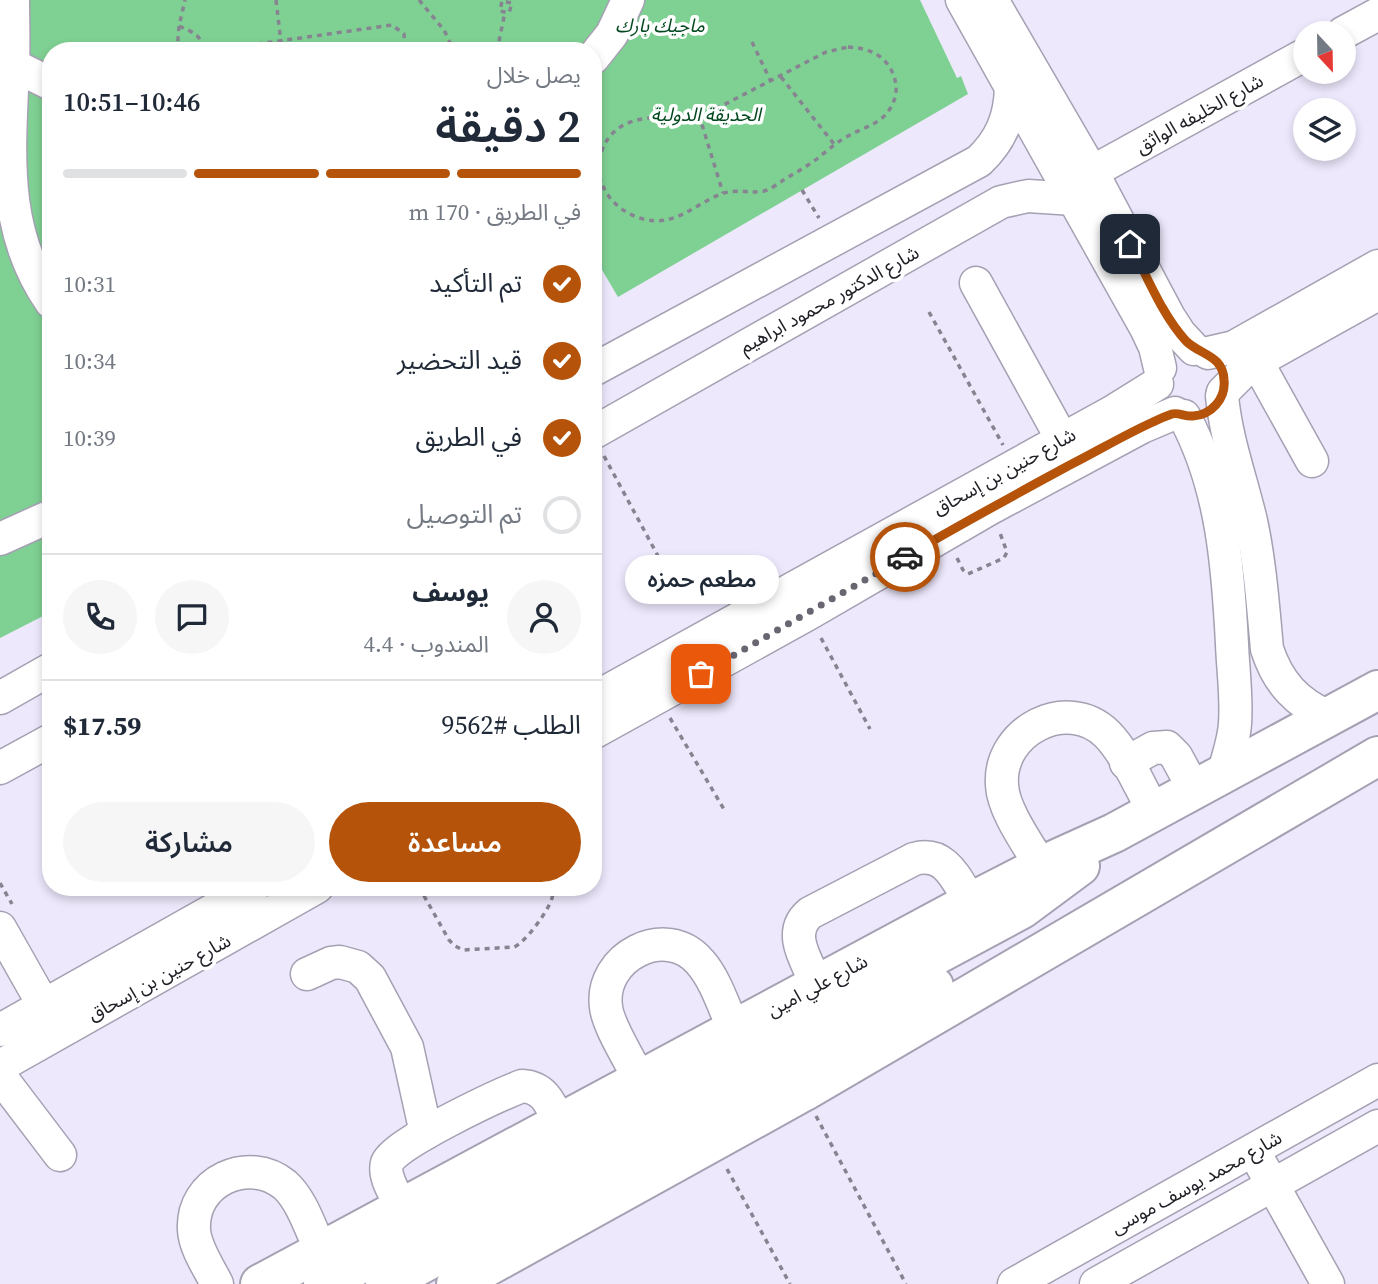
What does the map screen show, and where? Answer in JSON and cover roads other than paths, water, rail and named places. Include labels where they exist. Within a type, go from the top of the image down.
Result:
[{"type":"main road","name":"شارع علي امين","points":[[260,1284],[322,1267],[402,1208],[971,902],[1114,833],[1378,691]]},
{"type":"main road","points":[[456,1284],[803,1092],[1378,756]]},
{"type":"main road","points":[[385,1284],[483,1214],[1022,909],[1079,866],[1114,833]]},
{"type":"main road","points":[[322,1267],[483,1214],[1100,896],[1151,872],[1221,848]]},
{"type":"street","points":[[13,0],[13,65],[7,146],[9,208],[16,238],[27,266],[42,288]]},
{"type":"street","points":[[602,47],[612,34],[628,0]]},
{"type":"street","points":[[962,0],[1150,337],[1159,396],[1166,406],[1179,414],[1195,416],[1206,413],[1215,406],[1242,372],[1256,362],[1378,294]]},
{"type":"street","points":[[992,0],[1092,172],[1180,334],[1216,360],[1222,370],[1222,394],[1229,443],[1251,523],[1260,577],[1267,649],[1275,669],[1289,691],[1299,701],[1329,717]]},
{"type":"street","points":[[1356,26],[1378,14]]},
{"type":"street","name":"شارع الخليفه الواثق","points":[[1092,172],[1293,61]]},
{"type":"street","points":[[13,65],[42,80]]},
{"type":"street","points":[[602,365],[979,161],[989,152],[1004,128],[1011,88]]},
{"type":"street","points":[[979,161],[988,163],[1001,176],[1004,184],[1001,202]]},
{"type":"street","name":"شارع الدكتور محمود ابراهيم","points":[[602,436],[1001,202],[1028,195],[1074,199]]},
{"type":"street","points":[[1158,376],[1168,357],[1180,351],[1234,347],[1378,266]]},
{"type":"street","points":[[976,283],[1062,439]]},
{"type":"street","points":[[1256,362],[1312,461]]},
{"type":"street","name":"شارع حنين بن إسحاق","points":[[602,694],[1123,405],[1158,376]]},
{"type":"street","points":[[1126,763],[1153,748],[1167,747],[1209,783],[1235,724],[1228,566],[1222,530],[1203,458],[1179,414]]},
{"type":"street","name":"شارع حنين بن إسحاق","points":[[602,728],[808,614],[989,509],[1134,431],[1179,414]]},
{"type":"street","points":[[0,539],[42,520]]},
{"type":"street","points":[[1234,688],[1248,691],[1262,687],[1275,669]]},
{"type":"street","points":[[0,698],[42,674]]},
{"type":"street","points":[[1041,866],[1009,809],[1002,785],[1004,761],[1017,739],[1036,723],[1060,717],[1085,721],[1106,734],[1154,812]]},
{"type":"street","points":[[0,768],[42,745]]},
{"type":"street","points":[[817,985],[798,938],[798,928],[810,913],[926,855],[943,862],[971,902]]},
{"type":"street","name":"شارع حنين بن إسحاق","points":[[0,1030],[238,896]]},
{"type":"street","name":"شارع حنين بن إسحاق","points":[[0,1066],[301,896]]},
{"type":"street","points":[[0,928],[43,1004]]},
{"type":"street","points":[[640,1080],[606,1008],[607,985],[617,964],[636,950],[658,944],[681,948],[700,962],[734,1029]]},
{"type":"street","points":[[307,974],[331,963],[340,962],[358,967],[370,978],[407,1047],[426,1133]]},
{"type":"street","points":[[0,1076],[60,1155]]},
{"type":"street","name":"شارع محمد يوسف موسى","points":[[1014,1284],[1378,1080]]},
{"type":"street","points":[[402,1208],[386,1174],[387,1164],[391,1156],[426,1133],[522,1086],[532,1086],[541,1091],[560,1124]]},
{"type":"street","name":"شارع محمد يوسف موسى","points":[[1096,1284],[1378,1126]]},
{"type":"street","points":[[1253,1150],[1328,1284]]},
{"type":"street","points":[[217,1284],[194,1231],[196,1209],[207,1189],[225,1176],[246,1171],[268,1174],[287,1186],[299,1204],[322,1267]]},
{"type":"place","name":"مطعم حمزه","points":[[701,674]]},
{"type":"park label","name":"ماجيك بارك","points":[[660,25]]},
{"type":"park label","name":"الحديقة الدولية","points":[[706,114]]}]
